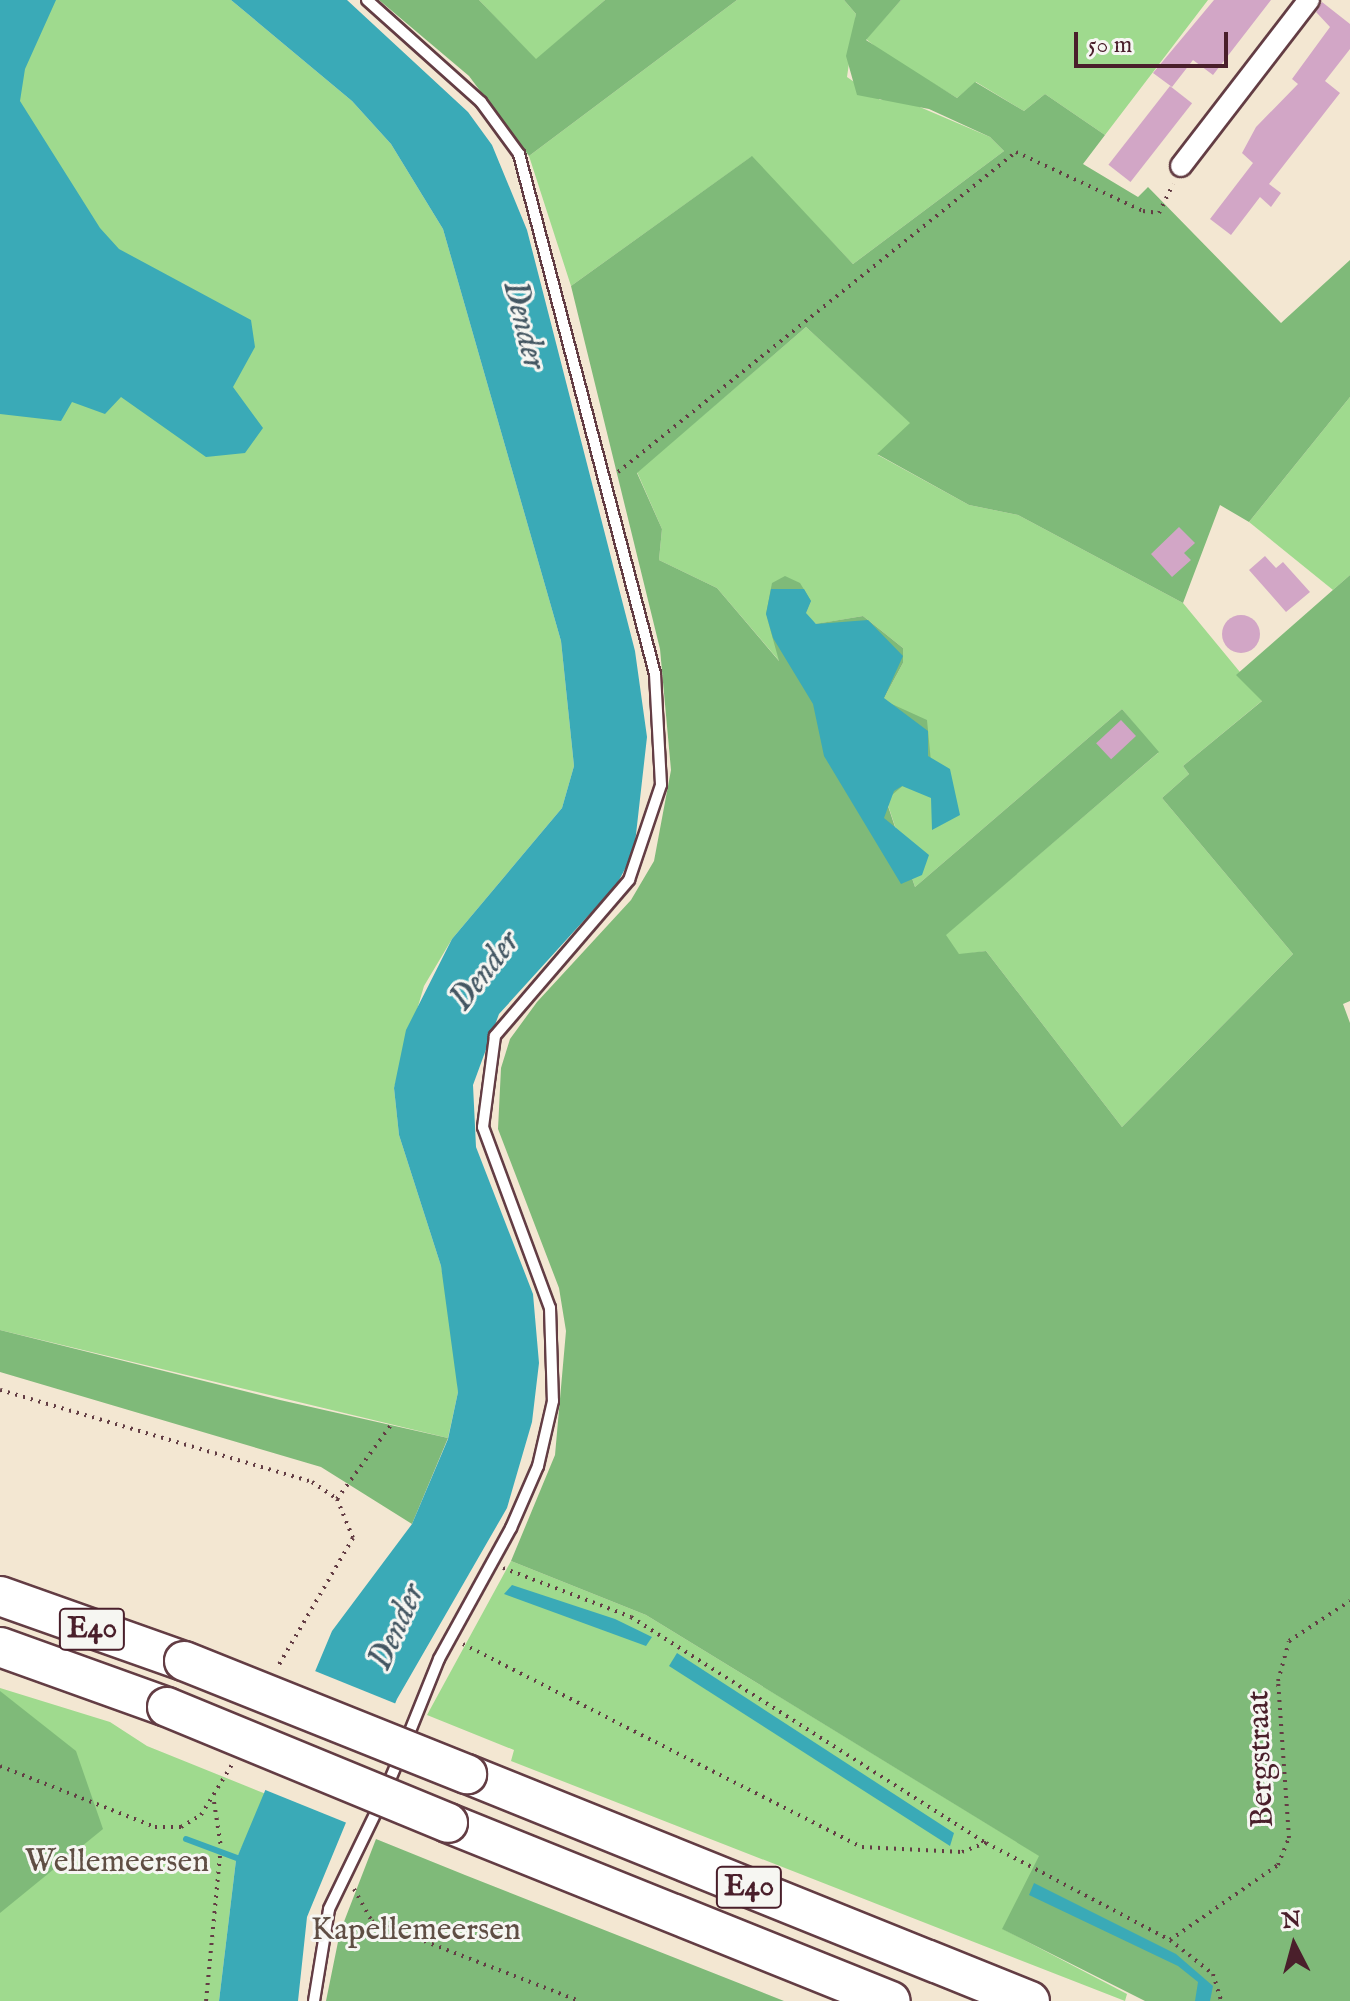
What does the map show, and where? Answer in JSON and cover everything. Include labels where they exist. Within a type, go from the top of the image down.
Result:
[{"type":"highway","name":"E40","points":[[0,1596],[184,1661],[1030,2001]]},
{"type":"highway","name":"E40","points":[[0,1647],[167,1707],[891,2001]]},
{"type":"street","points":[[1181,166],[1309,0]]},
{"type":"lane","points":[[314,2001],[329,1909],[451,1639],[493,1564],[538,1466],[553,1401],[550,1308],[483,1127],[485,1083],[495,1036],[629,880],[661,785],[655,674],[519,154],[481,102],[367,0]]},
{"type":"path","points":[[607,481],[1016,152],[1159,213],[1181,166]]},
{"type":"path","points":[[0,1390],[312,1482],[337,1499],[353,1538],[282,1657]]},
{"type":"path","points":[[337,1499],[391,1425]]},
{"type":"path","points":[[493,1564],[631,1617],[986,1843],[1170,1940],[1213,1974],[1221,2001]]},
{"type":"path","name":"Bergstraat","points":[[1170,1940],[1278,1865],[1289,1838],[1278,1681],[1289,1641],[1350,1601]]},
{"type":"path","points":[[451,1639],[862,1847],[962,1852],[986,1843]]},
{"type":"path","points":[[0,1766],[155,1827],[181,1827],[214,1801],[225,1779]]},
{"type":"path","points":[[214,1801],[221,1847]]},
{"type":"path","points":[[206,2001],[220,1855]]},
{"type":"path","points":[[345,1873],[372,1921],[579,2001]]},
{"type":"green space","points":[[0,0],[231,0],[352,101],[391,144],[443,229],[561,641],[574,766],[562,808],[452,939],[424,986],[394,1088],[399,1135],[441,1266],[456,1344],[458,1392],[448,1438],[0,1330]]},
{"type":"green space","points":[[379,0],[479,0],[536,59],[605,0],[737,0],[529,156],[469,76]]},
{"type":"green space","points":[[479,0],[605,0],[536,60]]},
{"type":"green space","points":[[737,0],[844,0],[856,14],[847,77],[880,100],[901,99],[990,137],[1004,151],[853,264],[751,157],[571,286],[529,156]]},
{"type":"green space","points":[[844,0],[901,0],[866,40],[957,98],[975,82],[1024,111],[1045,94],[1105,135],[1083,164],[1138,197],[1148,187],[1281,323],[1350,260],[1350,397],[1249,522],[1220,505],[1183,603],[1018,515],[969,505],[877,454],[910,423],[806,327],[637,473],[662,529],[659,560],[717,588],[779,661],[766,614],[772,583],[785,576],[800,583],[811,601],[805,615],[815,624],[863,616],[903,648],[903,663],[883,700],[927,720],[931,762],[886,800],[915,887],[1122,709],[1159,752],[946,935],[959,954],[986,951],[1122,1127],[1293,954],[1162,798],[1189,774],[1183,766],[1262,701],[1236,675],[1350,575],[1350,1001],[1343,1004],[1350,1023],[1350,2001],[1145,2001],[1002,1929],[1039,1856],[646,1615],[511,1561],[555,1455],[566,1331],[559,1288],[498,1129],[501,1068],[510,1039],[537,1002],[631,900],[654,861],[671,770],[660,649],[571,286],[752,156],[853,264],[1004,151],[990,137],[929,109],[857,95],[846,56],[856,14]]},
{"type":"green space","points":[[901,0],[1208,0],[1105,135],[1045,94],[1024,111],[976,82],[957,98],[883,53],[866,39]]},
{"type":"green space","points":[[806,327],[911,423],[878,455],[969,505],[1018,515],[1183,603],[1263,700],[1183,766],[1189,774],[1162,798],[1293,954],[1122,1127],[986,951],[959,955],[945,935],[1158,753],[1122,709],[915,887],[886,799],[883,700],[903,663],[903,648],[863,616],[816,624],[805,615],[811,601],[766,614],[781,663],[717,588],[659,560],[662,529],[637,472]]},
{"type":"green space","points":[[1350,397],[1350,575],[1333,590],[1249,522]]},
{"type":"green space","points":[[0,1330],[280,1400],[448,1438],[412,1524],[321,1467],[0,1372]]},
{"type":"green space","points":[[511,1561],[646,1615],[1040,1856],[1003,1929],[1127,1994],[1125,2001],[511,1761],[514,1750],[427,1715]]},
{"type":"green space","name":"Wellemeersen","points":[[0,1688],[110,1722],[147,1746],[266,1794],[236,1860],[219,2001],[0,2001]]},
{"type":"green space","points":[[0,1691],[76,1751],[103,1829],[0,1913]]},
{"type":"green space","name":"Kapellemeersen","points":[[376,1839],[784,2001],[326,2001],[340,1932]]},
{"type":"water","points":[[0,0],[56,0],[25,69],[20,101],[100,228],[119,249],[251,320],[255,347],[233,387],[263,428],[245,453],[206,457],[121,397],[105,414],[72,402],[61,421],[0,414]]},
{"type":"water","name":"Dender","points":[[231,0],[347,0],[468,112],[492,145],[527,230],[635,651],[647,737],[634,852],[617,884],[499,1014],[473,1085],[476,1147],[533,1294],[539,1363],[532,1422],[507,1508],[397,1699],[307,1917],[298,2001],[219,2001],[236,1860],[332,1631],[412,1524],[448,1439],[458,1392],[441,1266],[399,1135],[394,1088],[406,1030],[452,939],[562,808],[574,766],[561,641],[443,229],[391,144],[352,101]]},
{"type":"water","points":[[771,589],[804,589],[811,601],[806,613],[816,624],[868,620],[903,656],[884,698],[928,731],[928,756],[950,769],[960,815],[932,830],[931,798],[902,786],[894,791],[884,818],[929,855],[922,875],[901,884],[824,756],[813,704],[773,638],[766,614]]},
{"type":"water","points":[[512,1585],[615,1619],[652,1637],[646,1646],[504,1594]]},
{"type":"water","points":[[677,1653],[954,1833],[950,1846],[669,1666]]},
{"type":"water","points":[[1034,1883],[1176,1954],[1213,1986],[1210,2001],[1195,2001],[1198,1982],[1178,1966],[1029,1895]]},
{"type":"pier","points":[[310,1669],[399,1705],[351,1825],[262,1789]]},
{"type":"building","points":[[1214,0],[1271,0],[1213,75],[1193,60],[1172,87],[1153,73]]},
{"type":"building","points":[[1322,2],[1350,24],[1350,49],[1325,81],[1340,93],[1269,184],[1281,193],[1271,207],[1260,197],[1231,235],[1210,219],[1253,163],[1242,153],[1256,127],[1298,84],[1292,79],[1330,27],[1316,12]]},
{"type":"building","points":[[1170,86],[1192,103],[1130,182],[1108,165]]},
{"type":"building","points":[[1179,527],[1195,543],[1184,553],[1191,560],[1172,577],[1151,554]]},
{"type":"building","points":[[1265,556],[1276,568],[1283,562],[1310,592],[1286,612],[1249,570]]},
{"type":"building","points":[[1241,615],[1254,621],[1260,634],[1254,647],[1241,653],[1228,647],[1222,634],[1228,621]]},
{"type":"building","points":[[1121,720],[1136,736],[1111,759],[1096,743]]},
{"type":"waterway","points":[[186,1839],[237,1858]]}]
